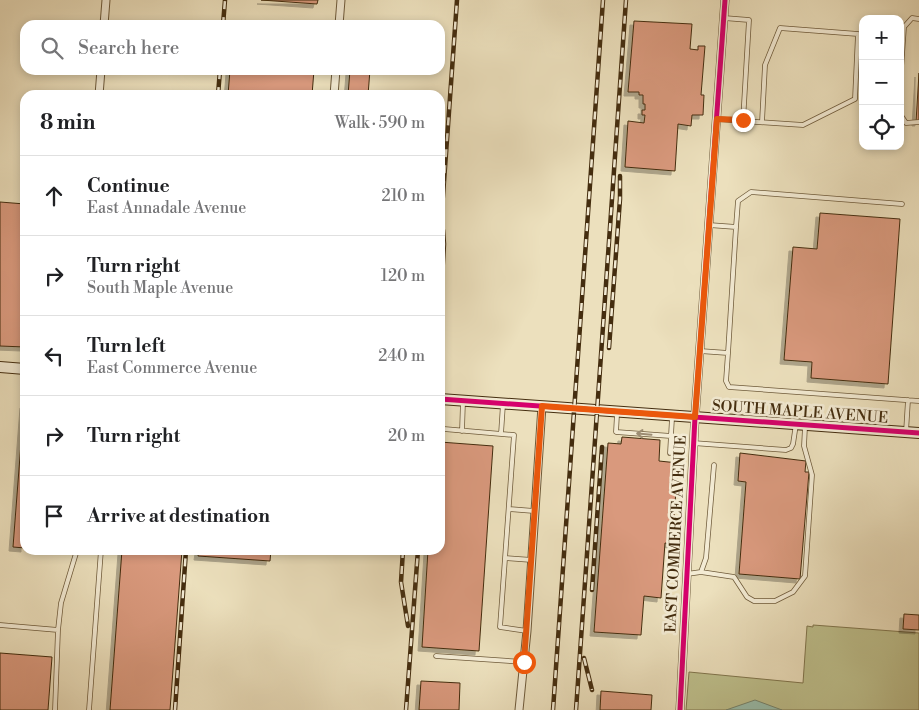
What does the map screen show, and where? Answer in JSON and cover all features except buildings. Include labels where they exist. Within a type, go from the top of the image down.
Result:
[{"type":"street","points":[[104,20],[106,0]]},
{"type":"street","points":[[339,20],[341,0]]},
{"type":"street","name":"EAST COMMERCE AVENUE","points":[[680,710],[693,444],[725,0]]},
{"type":"street","points":[[99,90],[101,75]]},
{"type":"street","points":[[334,90],[336,75]]},
{"type":"street","points":[[0,368],[20,369]]},
{"type":"street","name":"SOUTH MAPLE AVENUE","points":[[445,399],[919,433]]},
{"type":"street","points":[[519,710],[533,560],[542,406]]},
{"type":"lane","points":[[724,18],[749,20],[743,120]]},
{"type":"lane","points":[[902,60],[904,27],[912,18],[919,19]]},
{"type":"lane","points":[[717,119],[803,126],[855,99],[858,34],[780,28],[765,65],[762,122]]},
{"type":"lane","points":[[904,120],[906,123],[919,122]]},
{"type":"lane","points":[[902,204],[751,192],[738,201],[726,381],[729,387],[919,401]]},
{"type":"lane","points":[[709,225],[736,227]]},
{"type":"lane","points":[[700,351],[728,353]]},
{"type":"lane","points":[[906,432],[908,400]]},
{"type":"lane","points":[[462,431],[463,401]]},
{"type":"lane","points":[[501,434],[503,404]]},
{"type":"lane","points":[[618,412],[616,432],[671,436]]},
{"type":"lane","points":[[670,453],[672,415]]},
{"type":"lane","points":[[693,444],[779,450],[791,448],[801,424]]},
{"type":"lane","points":[[687,574],[701,572],[734,577],[747,597],[754,601],[775,601],[793,592],[805,576],[812,475],[804,446],[801,424]]},
{"type":"lane","points":[[445,429],[514,435],[500,627],[527,631]]},
{"type":"lane","points":[[701,572],[706,558],[714,465]]},
{"type":"lane","points":[[509,509],[536,511]]},
{"type":"lane","points":[[55,710],[61,603],[75,555]]},
{"type":"lane","points":[[89,710],[101,555]]},
{"type":"lane","points":[[506,558],[533,560]]},
{"type":"lane","points":[[0,626],[58,630]]},
{"type":"lane","points":[[436,656],[524,662]]},
{"type":"shaded area","points":[[813,625],[919,633],[919,710],[686,710],[689,672],[803,683],[807,626],[813,627]]},
{"type":"shaded area","points":[[755,700],[782,710],[726,710]]},
{"type":"railway","points":[[223,20],[225,0]]},
{"type":"railway","points":[[445,167],[457,0]]},
{"type":"railway","points":[[553,710],[603,0]]},
{"type":"railway","points":[[576,710],[626,0]]},
{"type":"railway","points":[[218,90],[220,75]]},
{"type":"railway","points":[[609,348],[620,176]]},
{"type":"railway","points":[[592,590],[602,447]]},
{"type":"railway","points":[[175,710],[186,555]]},
{"type":"railway","points":[[403,555],[401,582],[408,626]]},
{"type":"railway","points":[[406,710],[418,555]]},
{"type":"railway","points":[[584,658],[592,690]]},
{"type":"cycle path","points":[[680,710],[695,417],[725,0]]},
{"type":"cycle path","points":[[445,399],[919,433]]},
{"type":"route","points":[[524,662],[533,560],[542,406],[695,417],[717,119],[743,120]]}]
